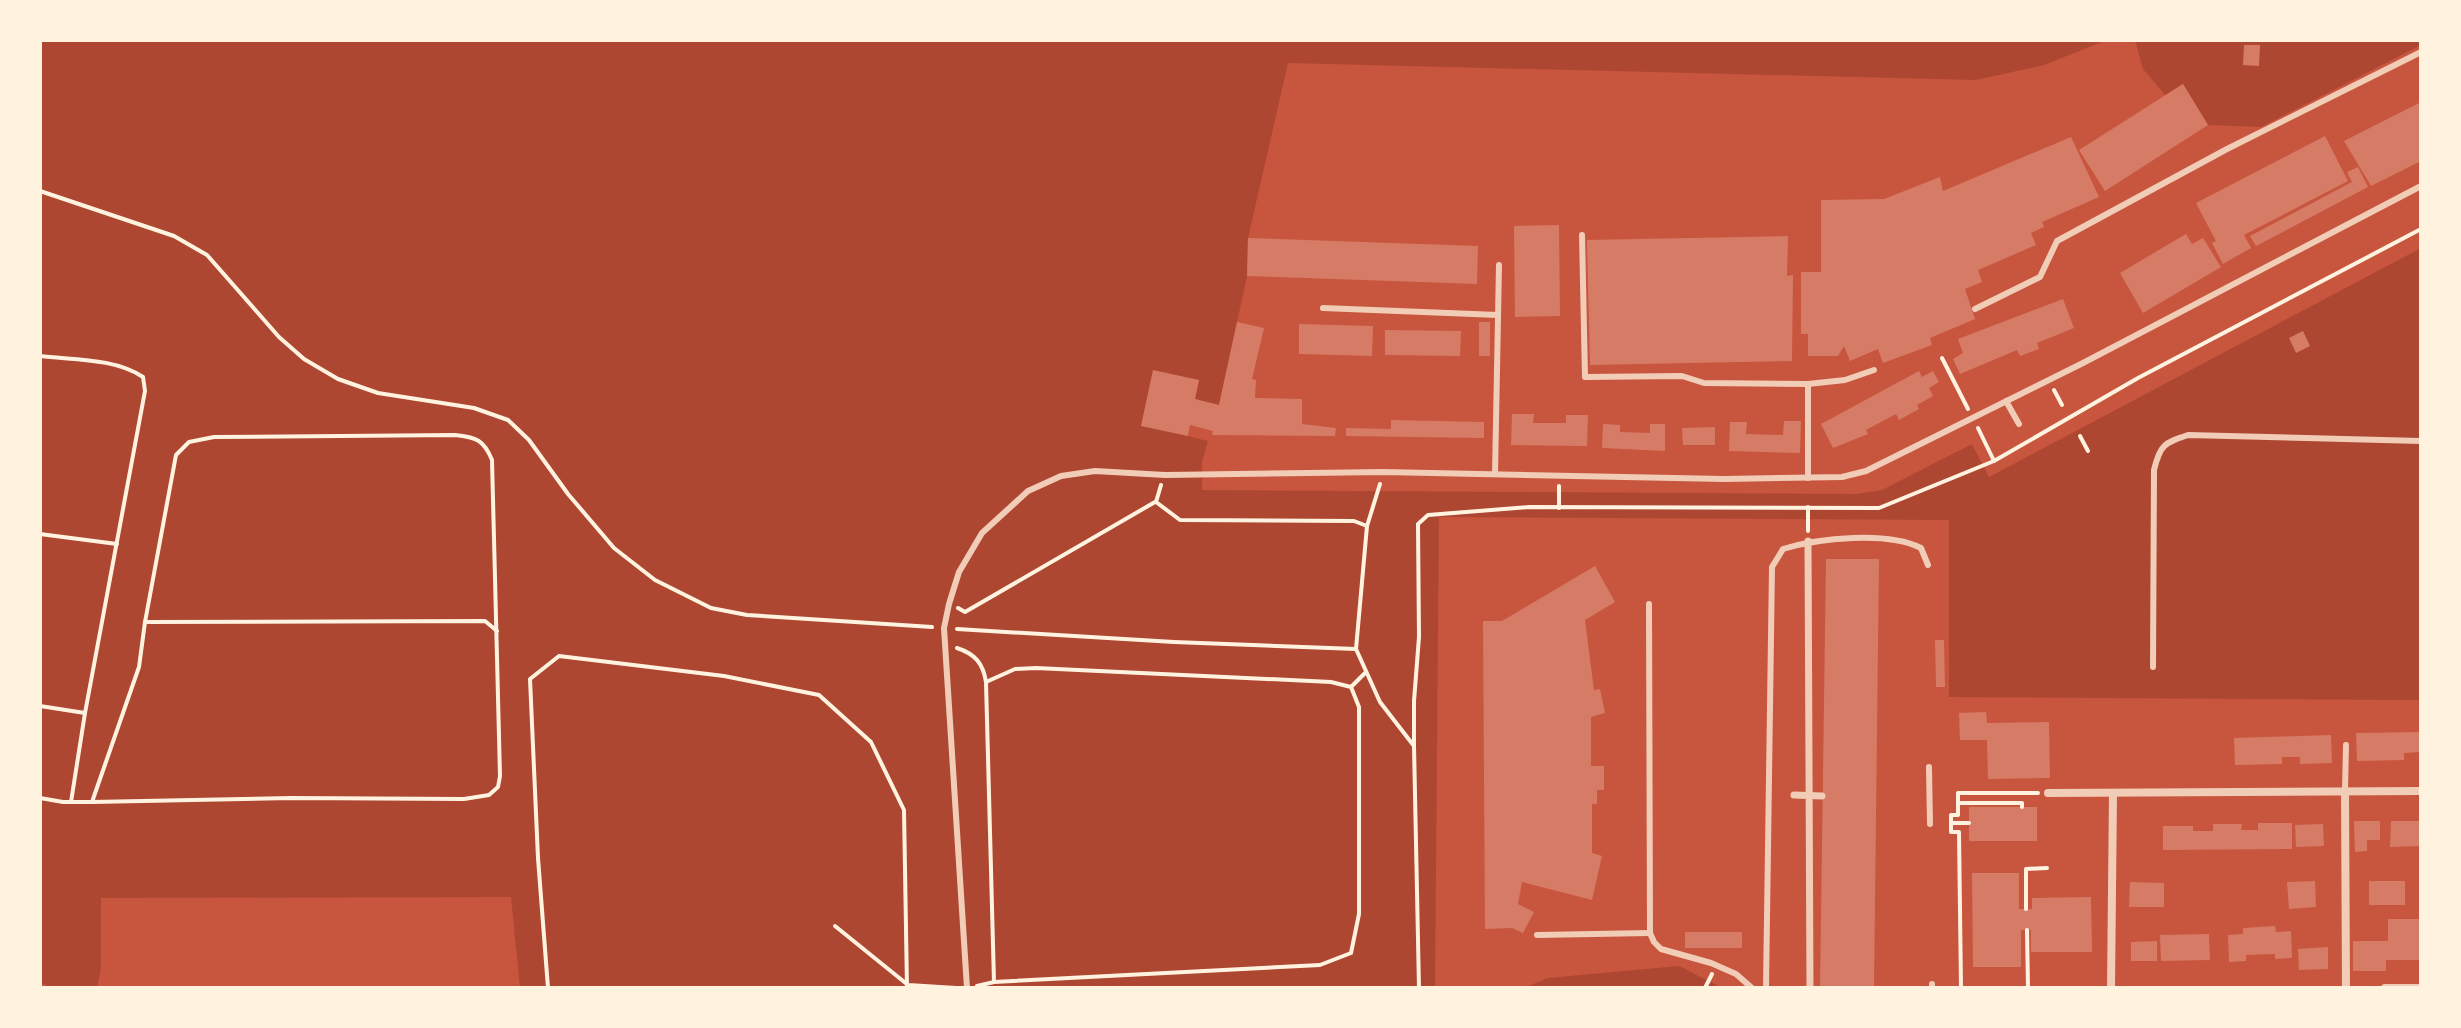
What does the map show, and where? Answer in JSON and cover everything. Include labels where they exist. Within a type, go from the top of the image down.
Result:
[{"type":"street","points":[[1808,541],[1810,988]]},
{"type":"street","points":[[2345,791],[2346,988]]},
{"type":"street","points":[[2048,793],[2421,791]]},
{"type":"street","points":[[2111,988],[2113,793]]},
{"type":"street","points":[[1794,795],[1822,796]]},
{"type":"street","points":[[2385,988],[2421,988]]},
{"type":"lane","points":[[1975,309],[2040,277],[2057,241],[2227,149],[2421,52]]},
{"type":"lane","points":[[966,988],[944,628],[959,572],[982,533],[1028,491],[1061,476],[1095,471],[1165,475],[1384,472],[1842,477],[1866,471],[2006,401],[2421,186]]},
{"type":"lane","points":[[1582,235],[1585,377],[1682,376],[1704,383],[1808,384],[1845,380],[1874,370]]},
{"type":"lane","points":[[1495,474],[1499,265]]},
{"type":"lane","points":[[1323,308],[1498,315]]},
{"type":"lane","points":[[1808,384],[1808,478]]},
{"type":"lane","points":[[2006,401],[2019,424]]},
{"type":"lane","points":[[2153,667],[2154,470],[2159,452],[2168,441],[2188,435],[2421,441]]},
{"type":"lane","points":[[1766,988],[1772,567],[1783,549],[1808,541],[1907,541],[1921,548],[1928,565]]},
{"type":"lane","points":[[1649,604],[1650,933],[1661,949],[1716,965],[1736,974],[1752,988]]},
{"type":"lane","points":[[2345,791],[2346,745]]},
{"type":"lane","points":[[1929,767],[1930,824]]},
{"type":"lane","points":[[1537,935],[1650,933]]},
{"type":"path","points":[[40,191],[174,236],[207,255],[279,337],[304,359],[338,379],[378,393],[474,408],[508,420],[529,440],[568,494],[614,548],[655,580],[711,608],[747,615],[944,628],[1356,649]]},
{"type":"path","points":[[1419,988],[1414,746],[1419,637],[1418,524],[1428,515],[1448,511],[1529,507],[1879,508],[1994,461],[2138,378],[2421,229]]},
{"type":"path","points":[[40,356],[133,370],[143,377],[145,391],[71,802]]},
{"type":"path","points":[[40,798],[92,802],[464,799],[489,795],[498,787],[500,776],[492,460],[485,445],[474,437],[455,435],[214,437],[189,442],[176,455],[139,667],[92,802]]},
{"type":"path","points":[[2080,436],[2088,451]]},
{"type":"path","points":[[1384,472],[1367,526],[1356,649],[1384,708],[1414,746]]},
{"type":"path","points":[[949,604],[965,612],[1156,502],[1165,475]]},
{"type":"path","points":[[1559,475],[1559,508]]},
{"type":"path","points":[[1156,502],[1180,520],[1354,521],[1367,526]]},
{"type":"path","points":[[1808,507],[1808,519]]},
{"type":"path","points":[[40,534],[117,544]]},
{"type":"path","points":[[145,622],[485,621],[497,631]]},
{"type":"path","points":[[945,648],[955,647],[971,653],[984,667],[994,982]]},
{"type":"path","points":[[548,988],[538,858],[530,679],[559,656],[724,676],[819,695],[871,742],[904,810],[907,986]]},
{"type":"path","points":[[986,682],[1015,669],[1036,668],[1331,682],[1351,687]]},
{"type":"path","points":[[1351,687],[1365,673]]},
{"type":"path","points":[[835,926],[907,986],[966,988],[994,982],[1320,965],[1351,953],[1359,914],[1359,707],[1351,687]]},
{"type":"path","points":[[40,706],[85,713]]},
{"type":"path","points":[[1961,988],[1959,832],[1951,832],[1951,815],[1958,815],[1958,793],[2048,793]]},
{"type":"path","points":[[1958,803],[2022,803],[2022,807]]},
{"type":"path","points":[[1951,823],[1969,823]]},
{"type":"path","points":[[2026,909],[2026,869],[2047,868]]},
{"type":"path","points":[[2027,930],[2028,988]]},
{"type":"shaded area","points":[[40,40],[2107,40],[2044,65],[1976,80],[1288,63],[1248,238],[1247,276],[1219,405],[1195,399],[1154,371],[1141,425],[1208,441],[1202,462],[1202,490],[1857,494],[1882,490],[1972,444],[1989,477],[2421,248],[2421,700],[1949,697],[1949,520],[1439,517],[1435,988],[520,988],[511,897],[101,898],[101,968],[97,988],[51,988],[40,982]]},
{"type":"shaded area","points":[[2135,40],[2421,40],[2421,45],[2261,127],[2208,125],[2183,84],[2165,95],[2143,69]]},
{"type":"shaded area","points":[[1679,966],[1722,988],[1524,988],[1548,978]]},
{"type":"building","points":[[2244,45],[2260,45],[2259,66],[2243,65]]},
{"type":"building","points":[[2183,84],[2208,125],[2105,191],[2079,150]]},
{"type":"building","points":[[2421,102],[2421,161],[2371,186],[2344,141]]},
{"type":"building","points":[[2325,136],[2348,181],[2244,235],[2251,248],[2223,264],[2212,243],[2216,241],[2196,203]]},
{"type":"building","points":[[2071,137],[2099,197],[2042,222],[2044,227],[2031,233],[2036,245],[1978,270],[1982,282],[1965,289],[1975,319],[1930,338],[1932,345],[1883,363],[1878,349],[1850,361],[1844,346],[1838,356],[1808,356],[1808,334],[1801,334],[1801,272],[1821,272],[1821,200],[1884,199],[1940,177],[1943,191]]},
{"type":"building","points":[[2358,167],[2368,187],[2256,246],[2250,236],[2352,182],[2347,172]]},
{"type":"building","points":[[1559,225],[1560,316],[1515,317],[1514,226]]},
{"type":"building","points":[[2186,234],[2192,244],[2203,238],[2221,267],[2143,313],[2120,273]]},
{"type":"building","points":[[1788,236],[1787,276],[1793,275],[1792,361],[1590,365],[1587,240]]},
{"type":"building","points":[[1248,238],[1478,246],[1477,284],[1247,276]]},
{"type":"building","points":[[2063,299],[2074,328],[2037,343],[2039,349],[2020,356],[2017,350],[1960,374],[1953,359],[1963,353],[1958,339]]},
{"type":"building","points":[[1237,322],[1264,328],[1252,379],[1256,380],[1255,398],[1302,399],[1302,424],[1336,428],[1335,436],[1212,435],[1213,431],[1190,425],[1188,436],[1141,426],[1153,370],[1199,380],[1195,399],[1219,405]]},
{"type":"building","points":[[1479,322],[1490,322],[1490,356],[1479,356]]},
{"type":"building","points":[[1299,324],[1373,326],[1372,356],[1299,354]]},
{"type":"building","points":[[1385,330],[1461,331],[1460,356],[1385,355]]},
{"type":"building","points":[[2303,331],[2310,346],[2296,353],[2289,338]]},
{"type":"building","points":[[1919,371],[1922,377],[1933,371],[1939,382],[1929,388],[1933,396],[1917,405],[1919,409],[1899,420],[1896,414],[1866,430],[1868,434],[1833,448],[1821,424]]},
{"type":"building","points":[[1512,414],[1534,414],[1533,423],[1566,423],[1566,415],[1588,415],[1587,446],[1511,445]]},
{"type":"building","points":[[1391,420],[1484,422],[1484,438],[1346,436],[1346,428],[1391,429]]},
{"type":"building","points":[[1784,421],[1801,421],[1800,453],[1729,451],[1730,422],[1747,422],[1746,434],[1783,435]]},
{"type":"building","points":[[1603,424],[1620,425],[1620,432],[1650,433],[1650,424],[1665,424],[1665,451],[1602,448]]},
{"type":"building","points":[[1715,427],[1715,445],[1683,445],[1682,428]]},
{"type":"building","points":[[1826,559],[1879,559],[1874,988],[1820,988]]},
{"type":"building","points":[[1595,566],[1615,602],[1585,620],[1594,690],[1600,689],[1605,713],[1591,717],[1591,766],[1604,766],[1604,790],[1597,790],[1597,804],[1592,804],[1592,853],[1602,856],[1592,900],[1522,882],[1518,904],[1534,912],[1523,933],[1512,928],[1485,929],[1483,621],[1502,621]]},
{"type":"building","points":[[1935,640],[1944,640],[1945,687],[1936,687]]},
{"type":"building","points":[[1986,712],[1987,723],[2049,722],[2050,778],[1988,779],[1987,740],[1960,740],[1959,713]]},
{"type":"building","points":[[2421,732],[2421,752],[2404,753],[2404,760],[2357,761],[2356,733]]},
{"type":"building","points":[[2331,735],[2332,763],[2300,764],[2300,757],[2282,757],[2282,764],[2235,765],[2234,738]]},
{"type":"building","points":[[1969,807],[2037,807],[2037,841],[1969,841]]},
{"type":"building","points":[[2354,821],[2380,821],[2380,840],[2367,840],[2367,851],[2355,852]]},
{"type":"building","points":[[2391,821],[2419,821],[2421,846],[2390,847]]},
{"type":"building","points":[[2258,823],[2292,823],[2292,849],[2163,850],[2163,826],[2193,826],[2193,831],[2213,831],[2213,824],[2242,824],[2241,830],[2258,830]]},
{"type":"building","points":[[2323,824],[2324,846],[2296,847],[2295,825]]},
{"type":"building","points":[[1972,873],[2019,873],[2019,909],[2032,909],[2032,898],[2091,897],[2092,952],[2031,952],[2031,930],[2021,930],[2021,967],[1973,967]]},
{"type":"building","points":[[2315,881],[2316,907],[2289,909],[2287,882]]},
{"type":"building","points":[[2369,881],[2405,881],[2405,905],[2369,905]]},
{"type":"building","points":[[2130,882],[2164,883],[2164,907],[2129,907]]},
{"type":"building","points":[[2388,919],[2421,919],[2421,960],[2386,960],[2386,971],[2353,971],[2353,941],[2388,941]]},
{"type":"building","points":[[2275,926],[2276,932],[2291,931],[2292,958],[2275,959],[2275,954],[2246,955],[2246,961],[2229,962],[2228,935],[2243,934],[2243,928]]},
{"type":"building","points":[[1685,932],[1742,932],[1742,948],[1685,948]]},
{"type":"building","points":[[2209,934],[2210,960],[2161,961],[2160,935]]},
{"type":"building","points":[[2157,941],[2157,961],[2131,961],[2131,942]]},
{"type":"building","points":[[2328,947],[2328,969],[2299,970],[2298,949]]}]
